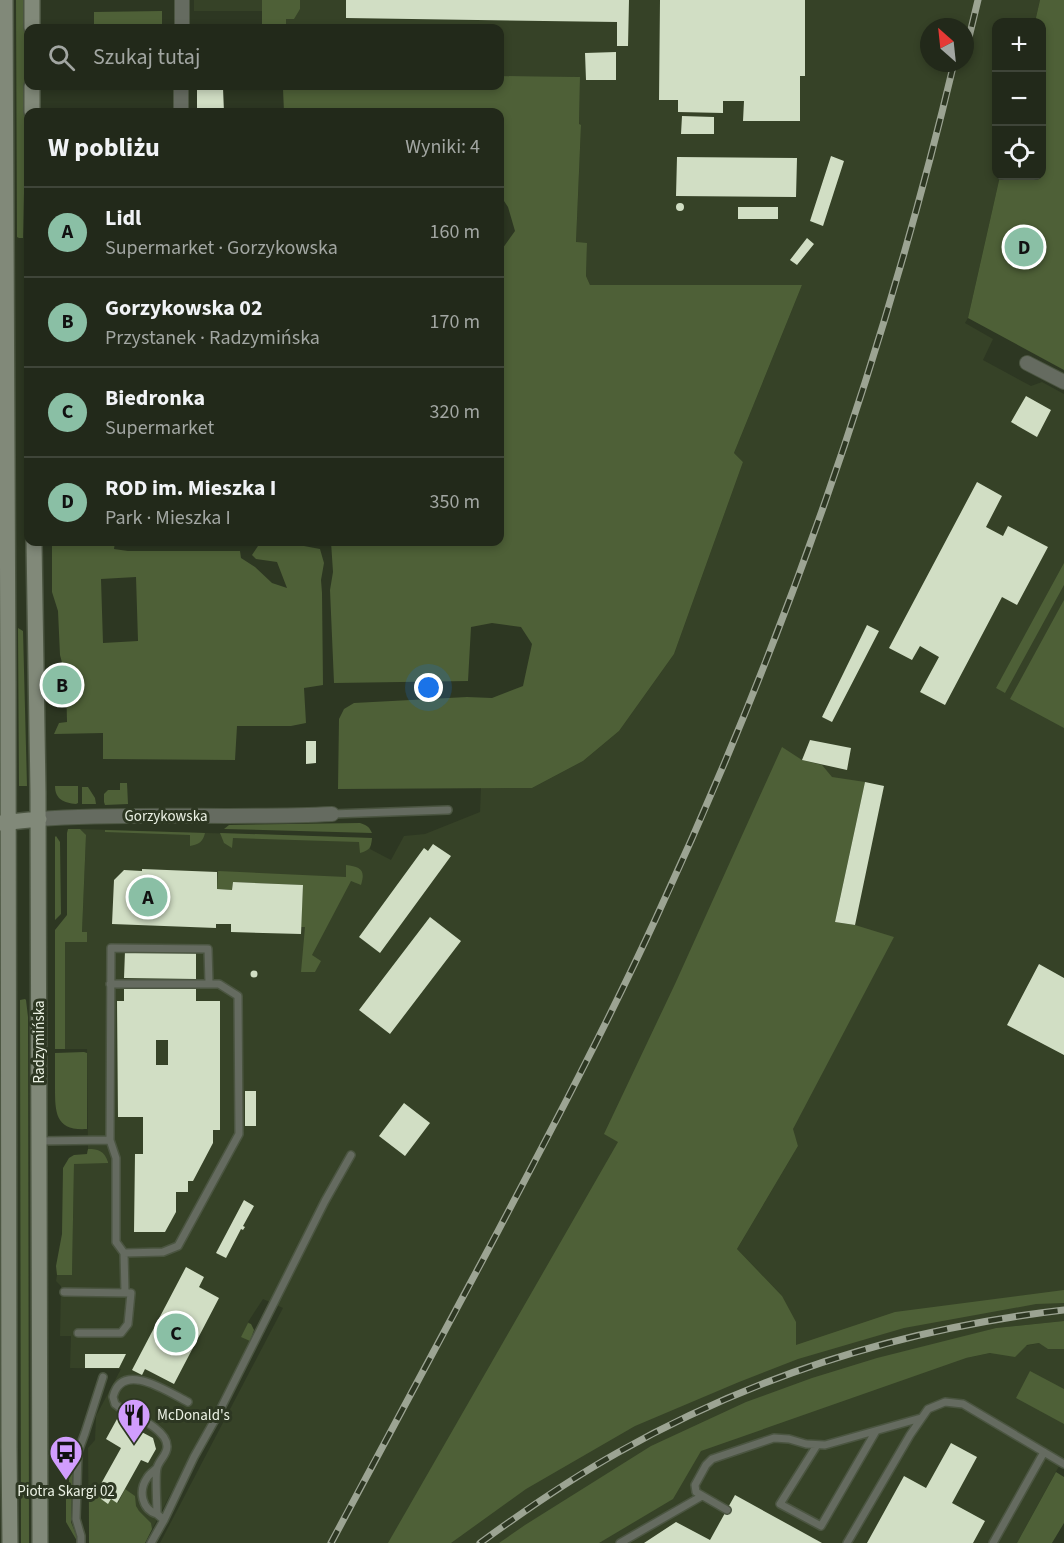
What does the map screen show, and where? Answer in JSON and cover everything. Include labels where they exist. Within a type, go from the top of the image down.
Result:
[{"type":"main road","points":[[32,0],[32,24]]},
{"type":"main road","name":"Radzymińska","points":[[3,4],[7,619],[4,680],[4,1180],[10,1543]]},
{"type":"main road","points":[[32,90],[32,108]]},
{"type":"main road","name":"Radzymińska","points":[[34,546],[39,819],[40,1543]]},
{"type":"main road","points":[[7,619],[35,618]]},
{"type":"main road","name":"Gorzykowska","points":[[4,822],[39,819]]},
{"type":"street","points":[[182,0],[182,24]]},
{"type":"street","points":[[181,90],[181,108]]},
{"type":"street","points":[[1027,363],[1064,382]]},
{"type":"street","name":"Gorzykowska","points":[[39,819],[88,816],[262,817],[332,814]]},
{"type":"lane","points":[[332,814],[448,810]]},
{"type":"lane","points":[[125,1292],[124,1253],[117,1242],[116,1158],[110,1140],[111,948],[208,949],[209,983]]},
{"type":"lane","points":[[110,984],[209,983],[219,984],[238,996],[239,1134],[178,1246],[163,1252],[124,1253]]},
{"type":"lane","points":[[39,1142],[110,1140]]},
{"type":"lane","points":[[151,1543],[320,1211],[351,1155]]},
{"type":"lane","points":[[64,1292],[131,1293],[128,1324],[121,1333],[78,1333]]},
{"type":"lane","points":[[81,1543],[76,1519],[78,1452],[103,1377]]},
{"type":"lane","points":[[164,1520],[157,1514],[149,1512],[144,1505],[143,1491],[146,1479],[157,1468],[166,1451],[167,1443],[158,1429],[115,1404],[114,1392],[124,1382],[132,1379],[140,1380],[188,1402]]},
{"type":"lane","points":[[847,1543],[928,1408],[945,1402],[963,1404],[1064,1464]]},
{"type":"lane","points":[[727,1510],[696,1492],[695,1485],[712,1459],[774,1438],[825,1445],[921,1418]]},
{"type":"lane","points":[[817,1444],[780,1504],[820,1526],[876,1431]]},
{"type":"lane","points":[[993,1543],[1044,1452]]},
{"type":"lane","points":[[157,1468],[157,1514]]},
{"type":"lane","points":[[620,1543],[702,1496]]},
{"type":"shaded area","points":[[16,0],[24,0],[23,238],[17,237]]},
{"type":"shaded area","points":[[194,0],[268,0],[262,1],[262,11],[194,11]]},
{"type":"shaded area","points":[[262,0],[300,0],[300,9],[294,19],[286,19],[286,24],[262,24]]},
{"type":"shaded area","points":[[300,0],[1040,0],[1036,18],[992,18],[992,180],[999,180],[965,323],[993,339],[983,360],[1031,386],[1042,382],[1064,394],[1064,1321],[996,1328],[945,1342],[966,1358],[1064,1338],[1064,1457],[1017,1543],[160,1543],[283,1308],[263,1299],[248,1322],[254,1330],[250,1341],[145,1543],[89,1543],[88,1448],[95,1440],[96,1416],[121,1369],[70,1368],[71,1336],[60,1336],[61,1286],[56,1281],[57,1275],[72,1274],[74,1164],[87,1154],[88,1149],[87,1049],[65,1049],[65,942],[87,942],[82,932],[86,836],[80,829],[372,838],[370,849],[391,860],[404,836],[425,834],[480,812],[481,788],[532,788],[583,761],[619,731],[674,654],[743,462],[734,453],[802,285],[590,285],[586,276],[587,244],[576,243],[581,125],[579,125],[580,77],[504,76],[504,24],[286,24],[286,19],[300,9]],"holes":[[[792,1129],[798,1146],[737,1249],[782,1296],[604,1381]]]},
{"type":"shaded area","points":[[1040,0],[1064,0],[1064,370],[968,318],[999,180],[1046,180],[1046,18],[1036,18]]},
{"type":"shaded area","points":[[162,11],[162,24],[94,24],[94,12]]},
{"type":"shaded area","points":[[504,76],[580,77],[579,124],[581,125],[576,242],[587,243],[586,276],[590,285],[802,285],[734,453],[743,462],[674,654],[619,731],[583,761],[532,788],[338,789],[339,719],[344,709],[354,703],[467,697],[492,698],[523,686],[532,644],[521,627],[492,623],[471,627],[468,681],[334,683],[330,590],[333,572],[331,546],[504,546],[504,246],[515,231],[504,201],[504,108],[284,108],[283,90],[504,90]]},
{"type":"shaded area","points":[[52,546],[114,546],[114,549],[128,551],[240,551],[241,558],[272,583],[287,588],[277,562],[256,559],[252,555],[258,546],[304,546],[320,549],[324,563],[321,580],[323,685],[304,688],[306,723],[291,726],[237,726],[235,760],[103,759],[103,733],[54,734],[59,723],[67,722],[66,678],[60,655],[58,611],[52,592]],"holes":[[[136,577],[138,641],[103,643],[101,579]]]},
{"type":"shaded area","points":[[1064,563],[1064,585],[1005,693],[996,688]]},
{"type":"shaded area","points":[[1064,600],[1064,728],[1010,699]]},
{"type":"shaded area","points":[[18,628],[23,631],[27,786],[19,786]]},
{"type":"shaded area","points":[[782,747],[802,760],[822,765],[832,777],[865,782],[835,922],[855,925],[894,937],[793,1129],[798,1146],[737,1249],[782,1296],[796,1322],[796,1345],[895,1312],[1064,1290],[1064,1303],[1036,1304],[904,1328],[798,1359],[635,1426],[526,1489],[451,1543],[388,1543],[618,1142],[604,1134],[675,984]]},
{"type":"shaded area","points":[[120,783],[127,783],[128,804],[105,805],[104,794],[108,790],[120,790]]},
{"type":"shaded area","points":[[55,786],[78,786],[78,803],[61,800]]},
{"type":"shaded area","points":[[82,787],[88,787],[96,804],[82,804]]},
{"type":"shaded area","points":[[360,823],[367,826],[372,833],[224,829],[229,825]]},
{"type":"shaded area","points":[[68,829],[80,829],[86,835],[82,932],[87,932],[87,942],[65,942],[65,1049],[55,1049],[55,930],[67,915]]},
{"type":"shaded area","points":[[105,830],[205,833],[200,842],[190,846],[190,835],[105,832]]},
{"type":"shaded area","points":[[220,833],[372,838],[369,848],[360,853],[359,842],[233,838],[232,848],[224,843]]},
{"type":"shaded area","points":[[55,837],[60,842],[61,914],[55,920]]},
{"type":"shaded area","points":[[346,865],[361,870],[363,875],[361,885],[351,881],[312,955],[321,961],[315,972],[301,972],[305,927],[301,927],[303,885],[233,882],[232,890],[217,889],[218,871],[346,877]]},
{"type":"shaded area","points":[[25,999],[28,1017],[29,1543],[21,1543],[20,1000]]},
{"type":"shaded area","points":[[55,1053],[87,1053],[87,1129],[77,1129],[63,1124],[57,1113]]},
{"type":"shaded area","points":[[88,1149],[101,1151],[108,1163],[74,1164],[72,1275],[57,1275],[56,1266],[62,1234],[63,1168],[69,1158],[74,1155],[87,1154]]},
{"type":"shaded area","points":[[1064,1321],[1064,1349],[1048,1349],[1039,1343],[1027,1345],[1015,1357],[990,1353],[966,1358],[701,1451],[673,1499],[599,1543],[499,1543],[651,1446],[746,1402],[877,1358],[996,1328]]},
{"type":"shaded area","points":[[248,1323],[254,1330],[250,1341],[241,1337]]},
{"type":"shaded area","points":[[1030,1371],[1064,1389],[1064,1424],[1016,1398]]},
{"type":"shaded area","points":[[66,1455],[74,1455],[71,1522],[77,1541],[66,1522],[66,1489],[69,1489],[69,1474],[66,1474]]},
{"type":"shaded area","points":[[1056,1472],[1064,1477],[1064,1523],[1052,1543],[1017,1543]]},
{"type":"shaded area","points":[[89,1487],[103,1495],[101,1499],[108,1503],[111,1499],[118,1503],[125,1489],[135,1496],[136,1506],[151,1523],[152,1529],[145,1543],[89,1543]]},
{"type":"building","points":[[346,0],[629,0],[628,46],[617,46],[617,22],[346,18]]},
{"type":"building","points":[[660,0],[805,0],[805,76],[800,76],[800,121],[743,121],[744,101],[723,101],[723,113],[678,112],[678,100],[659,100]]},
{"type":"building","points":[[616,52],[616,80],[586,80],[585,53]]},
{"type":"building","points":[[197,90],[223,90],[224,108],[197,108]]},
{"type":"building","points":[[682,116],[714,117],[714,134],[681,134]]},
{"type":"building","points":[[831,156],[844,161],[823,226],[810,221]]},
{"type":"building","points":[[677,157],[797,158],[796,197],[676,196]]},
{"type":"building","points":[[680,203],[684,207],[680,211],[676,207]]},
{"type":"building","points":[[738,207],[778,207],[778,219],[738,219]]},
{"type":"building","points":[[807,238],[814,244],[797,265],[790,260]]},
{"type":"building","points":[[1026,396],[1051,410],[1037,437],[1011,422]]},
{"type":"building","points":[[977,482],[1002,496],[986,527],[1003,536],[1008,526],[1048,547],[1017,605],[1002,597],[945,705],[920,692],[939,657],[920,646],[912,660],[889,648]]},
{"type":"building","points":[[867,625],[879,631],[832,722],[822,717]]},
{"type":"building","points":[[810,740],[851,748],[847,770],[802,760]]},
{"type":"building","points":[[306,741],[316,741],[316,763],[306,764]]},
{"type":"building","points":[[865,782],[884,786],[855,925],[835,922]]},
{"type":"building","points":[[433,844],[451,856],[380,953],[359,937],[424,848],[428,851]]},
{"type":"building","points":[[142,869],[217,872],[217,889],[232,890],[233,882],[303,885],[301,934],[231,932],[231,924],[216,924],[216,928],[112,924],[114,880],[124,870],[142,871]]},
{"type":"building","points":[[430,917],[461,941],[390,1034],[359,1010]]},
{"type":"building","points":[[125,951],[196,951],[196,979],[124,978]]},
{"type":"building","points":[[1039,964],[1064,978],[1064,1055],[1007,1025]]},
{"type":"building","points":[[254,971],[257,974],[254,977],[251,974]]},
{"type":"building","points":[[196,986],[196,1001],[220,1001],[220,1130],[213,1130],[213,1143],[193,1181],[188,1181],[188,1192],[176,1192],[176,1212],[165,1232],[134,1232],[135,1154],[143,1154],[143,1117],[118,1117],[117,1001],[124,1001],[124,987]],"holes":[[[156,1040],[168,1040],[168,1065],[156,1065]]]},
{"type":"building","points":[[245,1091],[256,1091],[256,1126],[245,1126]]},
{"type":"building","points":[[404,1103],[430,1123],[405,1156],[379,1136]]},
{"type":"building","points":[[244,1200],[254,1206],[243,1226],[245,1227],[241,1229],[226,1258],[216,1253]]},
{"type":"building","points":[[186,1267],[204,1277],[199,1287],[219,1298],[174,1384],[145,1369],[142,1375],[132,1370]]},
{"type":"building","points":[[85,1354],[126,1354],[119,1368],[85,1368]]},
{"type":"building","points":[[117,1419],[153,1438],[156,1449],[148,1463],[141,1460],[117,1503],[111,1499],[108,1504],[101,1499],[103,1495],[97,1491],[121,1448],[106,1439]]},
{"type":"building","points":[[951,1443],[977,1457],[952,1503],[985,1521],[973,1543],[867,1543],[904,1476],[926,1488]]},
{"type":"building","points":[[735,1495],[822,1543],[644,1543],[676,1522],[710,1540]]},
{"type":"railway","points":[[974,18],[978,0]]},
{"type":"railway","points":[[331,1543],[574,1085],[656,918],[702,815],[788,605],[826,498],[896,282],[952,72]]},
{"type":"railway","points":[[480,1543],[547,1496],[617,1453],[669,1425],[778,1378],[833,1359],[947,1329],[1064,1310]]},
{"type":"place","name":"ROD im. Mieszka I","points":[[1024,247]]},
{"type":"place","name":"Gorzykowska 02","points":[[62,685]]},
{"type":"place","name":"Lidl","points":[[148,897]]},
{"type":"place","name":"Biedronka","points":[[176,1333]]},
{"type":"place","name":"McDonald's","points":[[134,1444]]},
{"type":"place","name":"Piotra Skargi 02","points":[[66,1481]]}]
